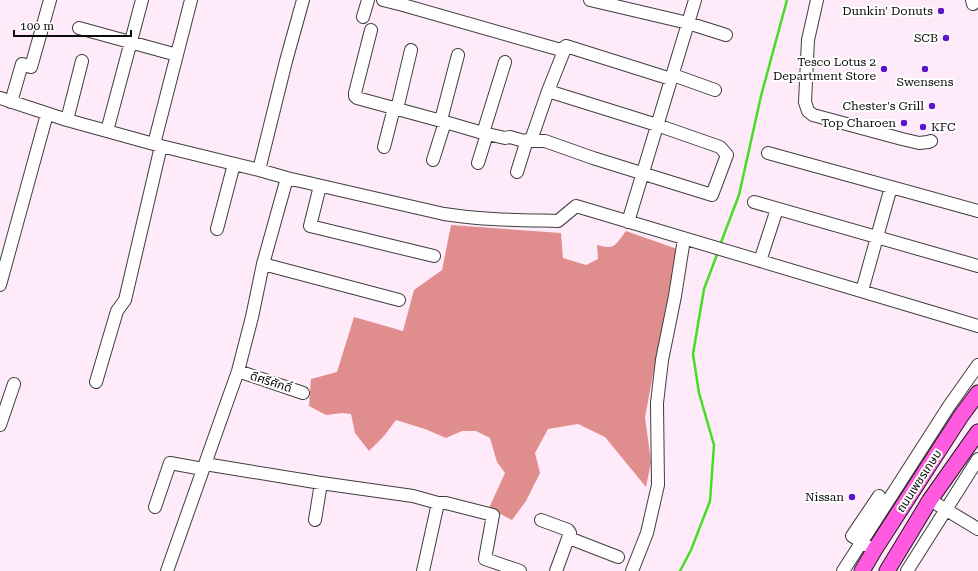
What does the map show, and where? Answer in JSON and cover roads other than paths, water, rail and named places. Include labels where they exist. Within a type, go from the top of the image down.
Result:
[{"type":"main road","name":"ถนนเพชรเกษม","points":[[862,571],[868,546],[978,393]]},
{"type":"main road","name":"ถนนเพชรเกษม","points":[[887,571],[930,500],[978,432]]},
{"type":"street","points":[[50,0],[31,67],[22,64],[5,100],[107,132],[320,186],[428,210],[498,220],[558,221],[576,206],[684,240],[727,251],[978,326]]},
{"type":"street","points":[[107,132],[142,0]]},
{"type":"street","points":[[96,382],[117,311],[125,300],[177,54],[191,0]]},
{"type":"street","points":[[259,170],[303,0]]},
{"type":"street","points":[[363,17],[368,0]]},
{"type":"street","points":[[383,0],[561,50],[566,46]]},
{"type":"street","points":[[590,0],[688,23],[726,35]]},
{"type":"street","points":[[628,222],[695,0]]},
{"type":"street","points":[[817,0],[808,40],[805,102],[808,111],[813,115],[902,139],[919,143],[931,141]]},
{"type":"street","points":[[79,28],[177,54]]},
{"type":"street","points":[[371,30],[355,93],[355,96],[359,99],[505,138],[510,137],[545,141],[593,158],[712,195],[727,155],[720,147],[657,125],[548,91]]},
{"type":"street","points":[[566,46],[716,90]]},
{"type":"street","points":[[517,172],[566,46]]},
{"type":"street","points":[[384,147],[412,50]]},
{"type":"street","points":[[433,160],[458,55]]},
{"type":"street","points":[[67,120],[82,61]]},
{"type":"street","points":[[478,163],[505,62]]},
{"type":"street","points":[[0,285],[47,114]]},
{"type":"street","points":[[768,153],[978,211]]},
{"type":"street","points":[[217,228],[234,164]]},
{"type":"street","points":[[167,571],[238,371],[252,317],[263,264],[288,178]]},
{"type":"street","points":[[320,186],[310,226],[434,256]]},
{"type":"street","points":[[862,291],[891,187]]},
{"type":"street","points":[[754,202],[978,266]]},
{"type":"street","points":[[760,261],[777,209]]},
{"type":"street","points":[[632,571],[647,533],[658,485],[656,403],[662,360],[675,296],[684,240]]},
{"type":"street","points":[[263,264],[399,300]]},
{"type":"street","points":[[843,571],[868,546],[949,406],[978,365]]},
{"type":"street","name":"ดีศรีศักดิ์","points":[[238,371],[303,393]]},
{"type":"street","points":[[0,425],[14,384]]},
{"type":"street","points":[[907,571],[978,459]]},
{"type":"street","points":[[155,507],[170,463],[413,496],[494,515],[485,559],[520,571]]},
{"type":"street","points":[[315,520],[322,483]]},
{"type":"street","points":[[868,546],[852,536],[879,496]]},
{"type":"street","points":[[930,500],[978,529]]},
{"type":"street","points":[[423,571],[438,503]]},
{"type":"street","points":[[541,520],[568,530],[570,533],[556,571]]},
{"type":"street","points":[[569,538],[618,557]]},
{"type":"waterway","points":[[720,245],[739,195],[761,96],[787,0]]},
{"type":"waterway","points":[[680,571],[691,550],[710,501],[714,445],[699,393],[693,354],[704,289],[718,252]]},
{"type":"place","name":"Dunkin' Donuts","points":[[941,11]]},
{"type":"place","name":"SCB","points":[[946,38]]},
{"type":"place","name":"Tesco Lotus 2 Department Store","points":[[884,69]]},
{"type":"place","name":"Swensens","points":[[925,69]]},
{"type":"place","name":"Chester's Grill","points":[[932,106]]},
{"type":"place","name":"Top Charoen","points":[[904,123]]},
{"type":"place","name":"KFC","points":[[923,127]]},
{"type":"place","name":"Nissan","points":[[852,497]]}]
